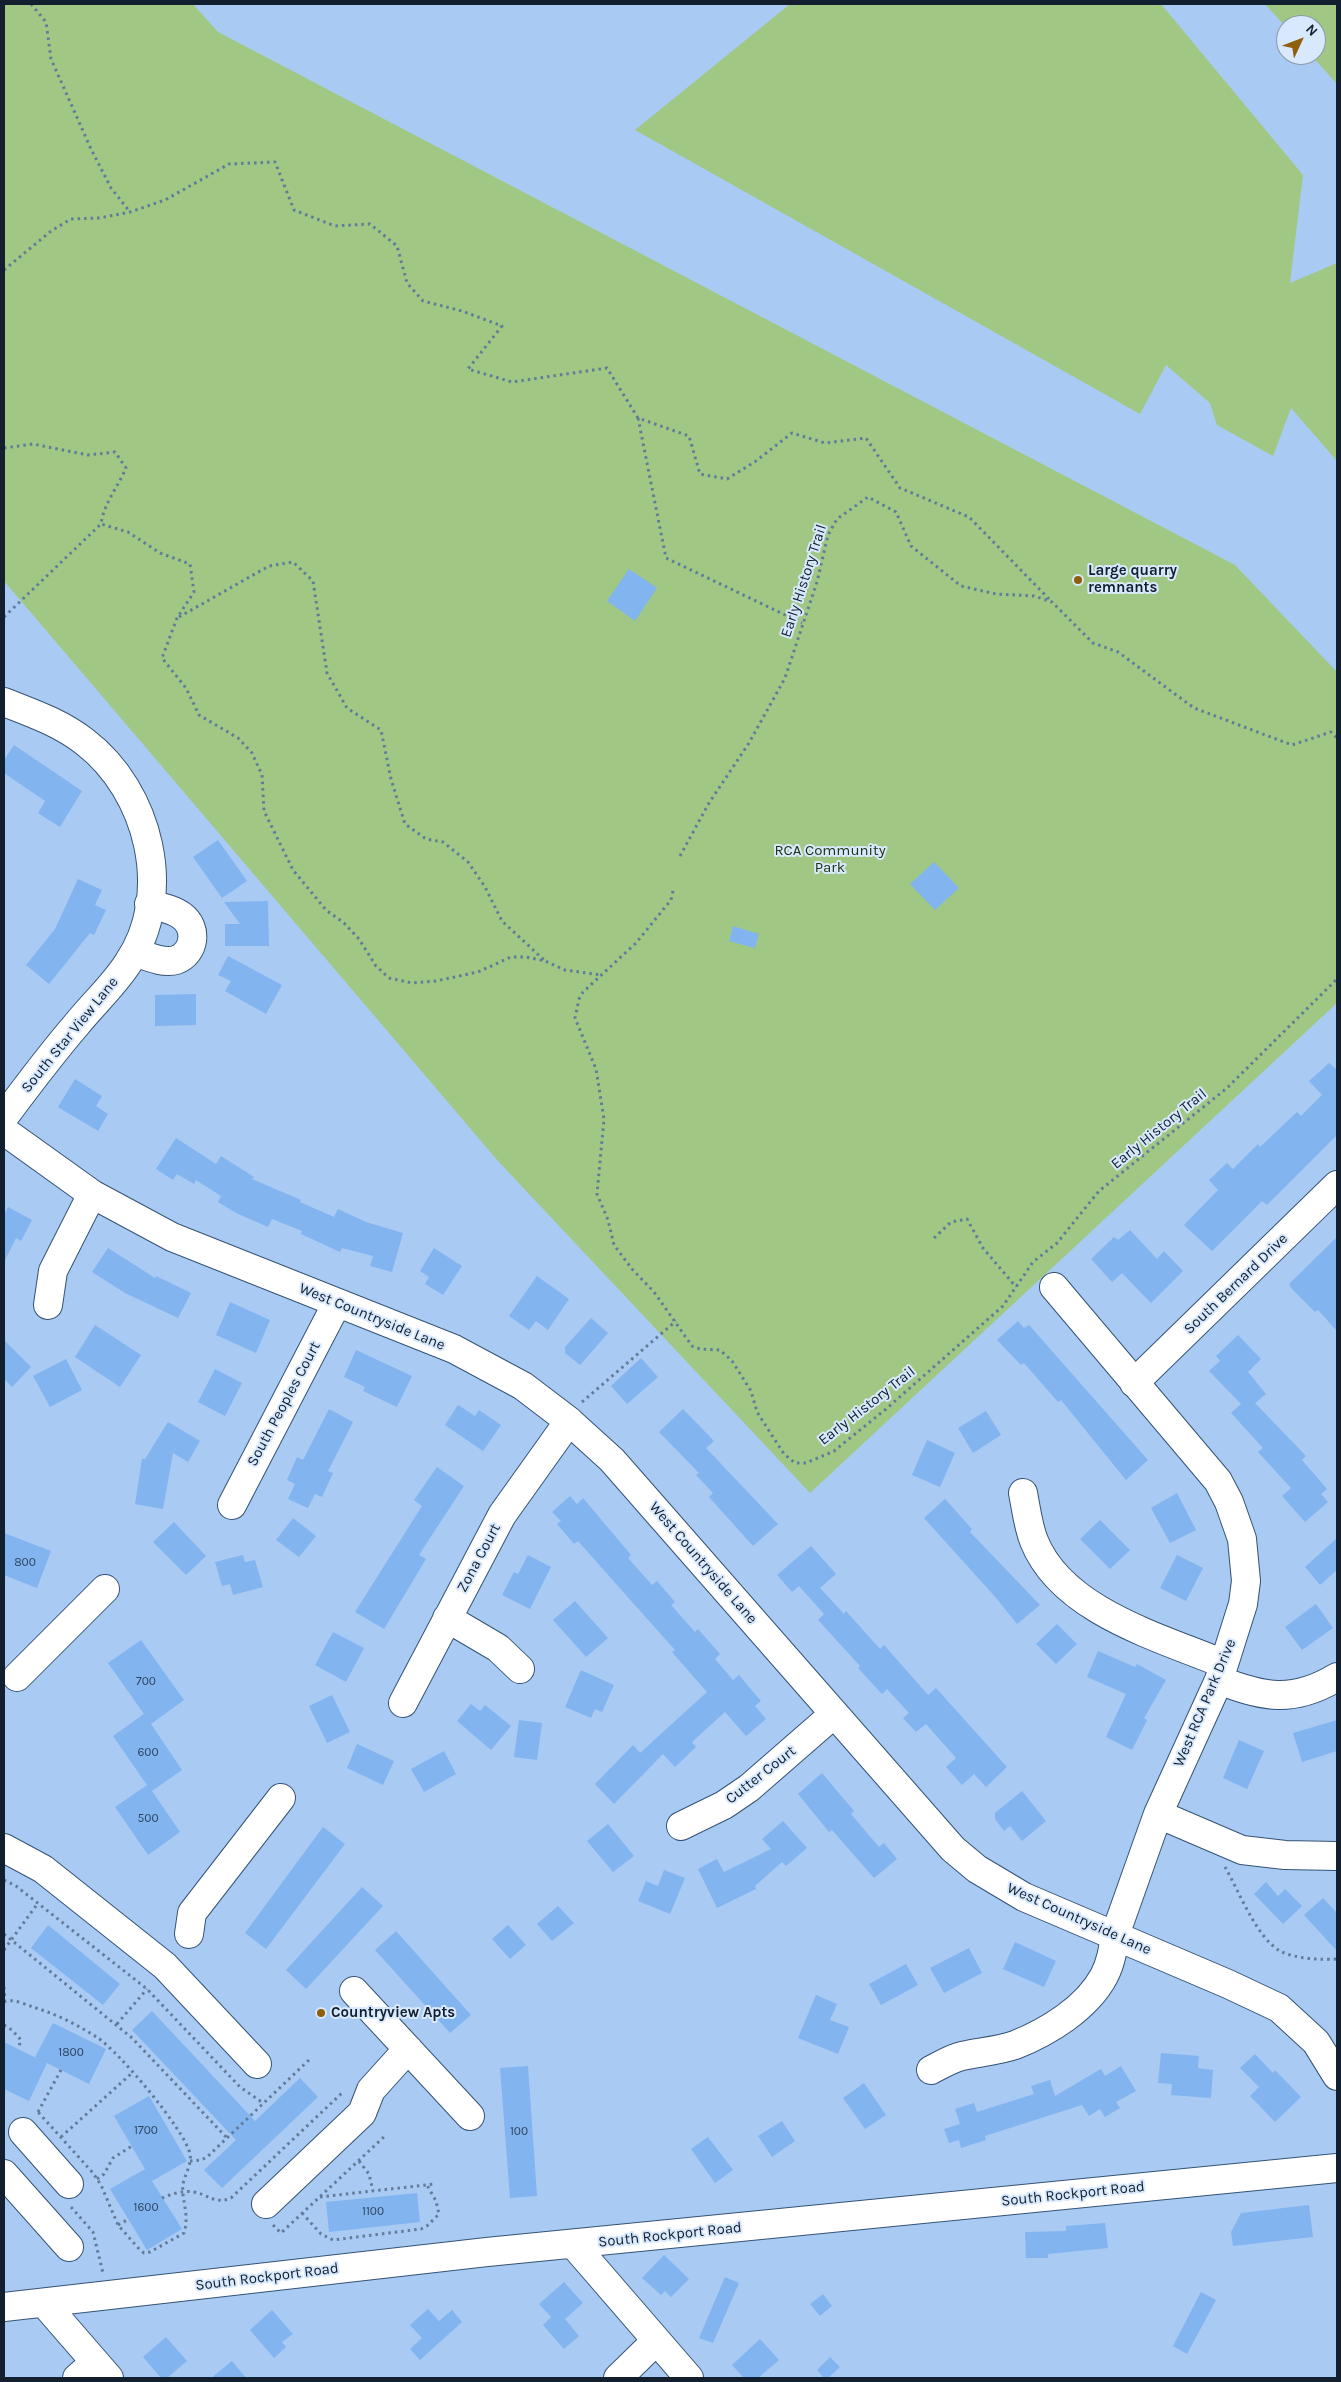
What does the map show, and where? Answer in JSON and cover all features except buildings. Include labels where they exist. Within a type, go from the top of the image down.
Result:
[{"type":"street","name":"South Star View Lane","points":[[4,702],[72,732],[99,753],[121,779],[136,805],[147,834],[151,865],[146,922],[128,964],[51,1054],[4,1117]]},
{"type":"street","points":[[134,952],[166,961],[177,960],[186,953],[192,943],[193,932],[188,921],[171,910],[149,904]]},
{"type":"street","name":"West Countryside Lane","points":[[4,1131],[92,1194],[172,1237],[454,1350],[523,1386],[569,1421],[612,1460],[930,1826],[977,1869],[1024,1898],[1115,1935],[1279,2008],[1316,2042],[1337,2076]]},
{"type":"street","name":"South Bernard Drive","points":[[1134,1383],[1337,1185]]},
{"type":"street","points":[[48,1305],[53,1270],[92,1194]]},
{"type":"street","name":"West RCA Park Drive","points":[[931,2070],[960,2056],[989,2052],[1014,2045],[1064,2018],[1094,1990],[1104,1976],[1112,1956],[1115,1935],[1158,1814],[1221,1672],[1237,1626],[1246,1581],[1245,1560],[1237,1522],[1218,1481],[1054,1287]]},
{"type":"street","name":"South Peoples Court","points":[[232,1505],[337,1303]]},
{"type":"street","name":"Zona Court","points":[[403,1703],[502,1515],[569,1421]]},
{"type":"street","points":[[1023,1493],[1034,1541],[1052,1570],[1072,1591],[1094,1608],[1221,1672],[1248,1692],[1276,1695],[1306,1692],[1337,1677]]},
{"type":"street","points":[[17,1677],[105,1590]]},
{"type":"street","points":[[447,1618],[498,1648],[520,1669]]},
{"type":"street","name":"Cutter Court","points":[[681,1826],[724,1805],[749,1788],[834,1714]]},
{"type":"street","points":[[189,1934],[192,1912],[281,1798]]},
{"type":"street","points":[[1158,1814],[1242,1850],[1285,1855],[1337,1856]]},
{"type":"street","points":[[4,1848],[43,1868],[165,1966],[257,2064]]},
{"type":"street","points":[[354,1991],[470,2116]]},
{"type":"street","points":[[266,2204],[362,2113],[371,2090],[408,2049]]},
{"type":"street","points":[[31,2121],[53,2147],[69,2184]]},
{"type":"street","points":[[53,2147],[9,2180],[69,2247]]},
{"type":"street","name":"South Rockport Road","points":[[4,2308],[487,2252],[574,2245],[1337,2168]]},
{"type":"street","points":[[574,2245],[689,2378]]},
{"type":"street","points":[[44,2303],[94,2373]]},
{"type":"street","points":[[618,2378],[656,2341]]},
{"type":"path","points":[[31,4],[46,22],[51,59],[91,149],[111,188],[130,212]]},
{"type":"path","points":[[4,270],[51,231],[71,219],[98,218],[130,212],[165,200],[229,164],[275,162],[294,210],[335,226],[370,224],[397,246],[407,283],[423,301],[462,311],[502,326],[468,369],[512,382],[607,368],[638,418],[666,558],[802,623]]},
{"type":"path","points":[[638,418],[689,436],[700,474],[728,479],[756,461],[792,433],[824,443],[866,438],[900,488],[969,517],[1093,643],[1118,652],[1194,708],[1292,744],[1332,732],[1337,738]]},
{"type":"path","points":[[4,448],[33,444],[88,455],[115,452],[126,468],[116,491],[103,509],[101,524],[4,617]]},
{"type":"path","name":"Early History Trail","points":[[680,856],[709,803],[749,743],[786,678],[802,623],[817,582],[828,535],[836,519],[868,498],[896,512],[911,546],[961,586],[996,594],[1034,596],[1052,602]]},
{"type":"path","points":[[101,524],[128,532],[160,553],[190,564],[194,592],[177,618],[162,658],[186,688],[199,715],[238,738],[252,753],[262,775],[264,811],[293,870],[326,910],[344,923],[359,939],[383,972],[390,978],[412,983],[478,972],[511,957],[526,957],[545,961],[565,970],[602,975]]},
{"type":"path","points":[[177,618],[269,566],[293,562],[300,568],[313,581],[327,673],[347,708],[380,730],[391,779],[405,824],[426,839],[443,842],[468,862],[485,888],[502,920],[545,961]]},
{"type":"path","name":"Early History Trail","points":[[674,891],[671,900],[636,943],[583,992],[579,999],[575,1018],[596,1069],[604,1119],[597,1194],[608,1220],[614,1245],[676,1321],[692,1346],[700,1349],[720,1350],[732,1361],[751,1392],[757,1412],[784,1454],[795,1463],[806,1463],[834,1451],[886,1409],[1003,1306],[1033,1262],[1057,1243],[1099,1191],[1226,1088],[1337,979]]},
{"type":"path","points":[[934,1238],[950,1222],[967,1219],[983,1248],[1016,1287]]},
{"type":"path","points":[[569,1421],[581,1403],[676,1321]]},
{"type":"path","points":[[1218,1862],[1226,1867],[1260,1932],[1280,1951],[1316,1960],[1337,1959]]},
{"type":"path","points":[[4,1880],[16,1886],[146,1989],[240,2088],[263,2103]]},
{"type":"path","points":[[4,1950],[38,1903]]},
{"type":"path","points":[[4,1934],[117,2024],[226,2138]]},
{"type":"path","points":[[4,1987],[4,2001],[12,2000],[41,2009],[70,2022],[100,2039],[169,2115],[190,2153],[190,2161],[183,2186],[187,2218],[184,2233],[150,2252],[144,2253],[118,2225],[98,2179],[53,2147],[31,2121],[60,2070]]},
{"type":"path","points":[[117,2024],[146,1989]]},
{"type":"path","points":[[4,2025],[12,2030],[21,2040],[18,2049]]},
{"type":"path","points":[[190,2161],[201,2160],[310,2059]]},
{"type":"path","points":[[53,2147],[132,2073]]},
{"type":"path","points":[[162,2198],[184,2192],[196,2193],[219,2201],[231,2198],[343,2092]]},
{"type":"path","points":[[98,2179],[104,2174],[112,2158],[132,2146]]},
{"type":"path","points":[[359,2161],[369,2174],[373,2191]]},
{"type":"path","points":[[320,2197],[434,2184]]},
{"type":"path","points":[[302,2213],[321,2234],[333,2240],[421,2228],[427,2226],[439,2214],[436,2201],[427,2185]]},
{"type":"path","points":[[118,2225],[129,2219]]},
{"type":"green space","name":"RCA Community Park","points":[[4,4],[193,4],[218,32],[1235,565],[1337,672],[1337,1003],[810,1493],[498,1161],[4,581]]},
{"type":"green space","points":[[790,4],[1161,4],[1303,175],[1290,283],[1337,263],[1337,461],[1291,408],[1273,456],[1217,425],[1210,403],[1166,365],[1140,414],[635,130]]},
{"type":"green space","points":[[1265,4],[1337,4],[1337,84],[1320,65],[1326,65],[1326,15],[1276,16]]},
{"type":"place","name":"Large quarry remnants","points":[[1078,580]]},
{"type":"place","name":"Countryview Apts","points":[[321,2013]]}]
